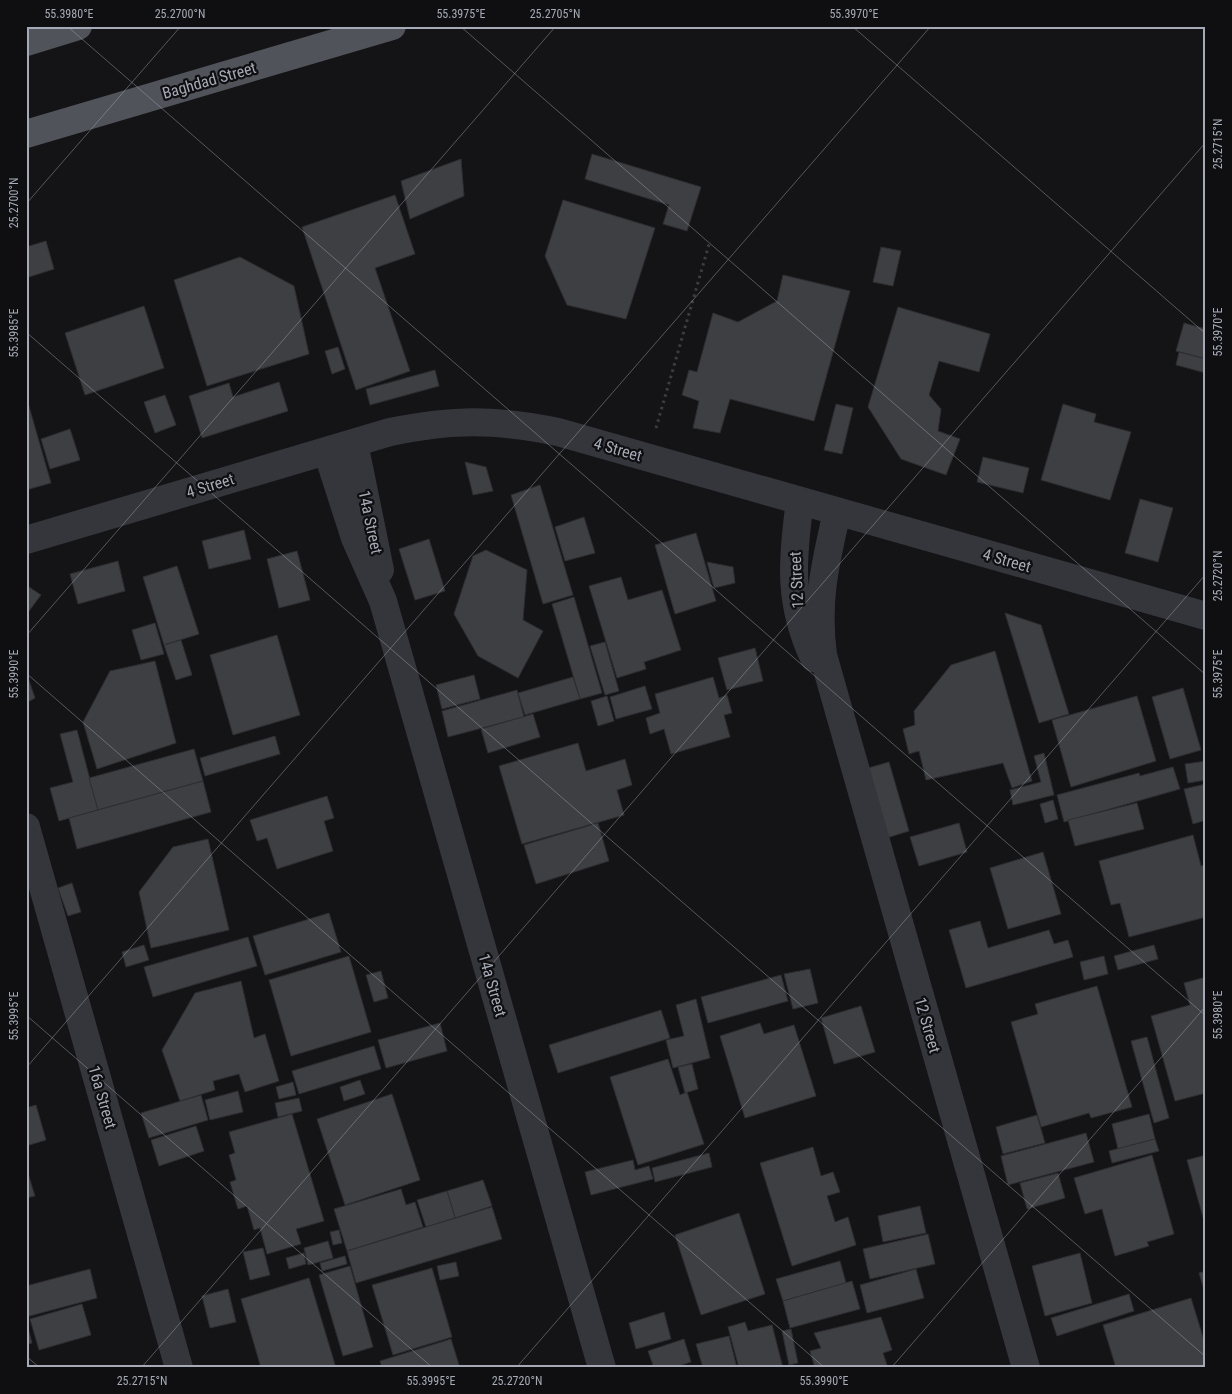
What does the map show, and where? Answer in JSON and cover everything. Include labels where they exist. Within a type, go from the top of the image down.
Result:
[{"type":"main road","points":[[26,42],[78,26]]},
{"type":"main road","name":"Baghdad Street","points":[[26,134],[392,26]]},
{"type":"street","name":"4 Street","points":[[26,540],[354,443],[432,424],[474,421],[517,424],[558,432],[1206,616]]},
{"type":"street","name":"14a Street","points":[[354,443],[374,533],[383,602]]},
{"type":"street","name":"14a Street","points":[[327,451],[355,538],[383,602],[602,1368]]},
{"type":"street","name":"12 Street","points":[[800,501],[793,551],[794,598],[807,642],[830,682]]},
{"type":"street","name":"12 Street","points":[[838,512],[820,598],[819,626],[830,682],[1026,1368]]},
{"type":"street","name":"16a Street","points":[[26,827],[179,1368]]},
{"type":"path","points":[[647,458],[710,241]]},
{"type":"building","points":[[592,154],[701,187],[687,231],[663,224],[669,205],[585,179]]},
{"type":"building","points":[[461,159],[464,196],[410,219],[401,181]]},
{"type":"building","points":[[395,195],[415,254],[375,268],[410,371],[356,390],[302,227]]},
{"type":"building","points":[[563,200],[655,228],[626,319],[567,305],[545,256]]},
{"type":"building","points":[[46,241],[54,269],[26,278],[26,247]]},
{"type":"building","points":[[881,247],[901,251],[893,286],[873,282]]},
{"type":"building","points":[[240,257],[294,286],[309,354],[207,386],[174,280]]},
{"type":"building","points":[[783,275],[850,291],[814,421],[730,399],[720,433],[693,428],[699,401],[682,395],[689,370],[697,372],[713,313],[738,322],[777,301]]},
{"type":"building","points":[[144,306],[164,368],[85,395],[65,333]]},
{"type":"building","points":[[898,307],[990,334],[979,372],[939,361],[929,395],[941,409],[938,431],[960,439],[946,475],[901,459],[868,407]]},
{"type":"building","points":[[1184,323],[1206,329],[1206,359],[1176,351]]},
{"type":"building","points":[[338,347],[345,369],[332,374],[325,351]]},
{"type":"building","points":[[1179,352],[1206,359],[1206,373],[1176,365]]},
{"type":"building","points":[[435,370],[439,386],[370,405],[366,389]]},
{"type":"building","points":[[279,382],[288,411],[202,438],[189,396],[229,383],[233,397]]},
{"type":"building","points":[[165,395],[176,425],[155,433],[144,402]]},
{"type":"building","points":[[26,396],[51,483],[26,490]]},
{"type":"building","points":[[836,404],[853,408],[842,454],[824,450]]},
{"type":"building","points":[[1063,404],[1096,414],[1094,422],[1131,432],[1110,500],[1041,480]]},
{"type":"building","points":[[70,429],[80,460],[50,469],[41,439]]},
{"type":"building","points":[[983,457],[1029,468],[1023,493],[977,482]]},
{"type":"building","points":[[465,462],[486,467],[493,491],[473,495]]},
{"type":"building","points":[[540,485],[573,595],[543,604],[511,495]]},
{"type":"building","points":[[1140,499],[1173,508],[1158,562],[1125,553]]},
{"type":"building","points":[[584,517],[595,553],[565,561],[555,527]]},
{"type":"building","points":[[244,530],[251,559],[209,569],[202,541]]},
{"type":"building","points":[[696,533],[716,601],[675,614],[655,545]]},
{"type":"building","points":[[429,539],[445,591],[415,600],[399,549]]},
{"type":"building","points":[[486,550],[527,570],[523,620],[543,631],[518,678],[478,656],[454,614],[473,556]]},
{"type":"building","points":[[297,551],[310,600],[279,608],[267,559]]},
{"type":"building","points":[[118,561],[125,591],[78,604],[70,574]]},
{"type":"building","points":[[707,562],[733,567],[735,583],[714,588]]},
{"type":"building","points":[[177,566],[199,634],[164,645],[143,577]]},
{"type":"building","points":[[621,577],[628,600],[662,590],[681,650],[644,662],[646,669],[617,678],[589,586]]},
{"type":"building","points":[[26,585],[41,595],[26,615]]},
{"type":"building","points":[[574,597],[602,693],[580,699],[552,604]]},
{"type":"building","points":[[1005,613],[1041,625],[1069,714],[1039,723]]},
{"type":"building","points":[[155,623],[164,654],[141,660],[132,630]]},
{"type":"building","points":[[277,635],[300,715],[233,735],[210,655]]},
{"type":"building","points":[[181,640],[192,675],[176,680],[164,645]]},
{"type":"building","points":[[605,642],[619,691],[605,695],[590,646]]},
{"type":"building","points":[[755,648],[763,681],[727,690],[718,658]]},
{"type":"building","points":[[995,651],[1032,781],[1012,788],[1003,763],[926,780],[919,751],[909,754],[903,729],[915,725],[914,711],[951,665]]},
{"type":"building","points":[[155,661],[176,743],[97,769],[83,722],[110,671]]},
{"type":"building","points":[[26,672],[35,698],[26,703]]},
{"type":"building","points":[[474,675],[480,699],[442,709],[436,685]]},
{"type":"building","points":[[573,677],[580,699],[525,715],[518,693]]},
{"type":"building","points":[[713,677],[719,698],[727,695],[732,713],[724,715],[730,737],[671,754],[664,729],[650,734],[646,718],[660,713],[655,694]]},
{"type":"building","points":[[645,686],[652,709],[616,719],[610,697]]},
{"type":"building","points":[[1183,688],[1201,750],[1170,759],[1152,697]]},
{"type":"building","points":[[517,690],[524,717],[448,737],[442,711]]},
{"type":"building","points":[[607,696],[614,721],[598,726],[591,701]]},
{"type":"building","points":[[1137,696],[1156,761],[1071,787],[1052,720]]},
{"type":"building","points":[[533,714],[540,737],[488,753],[481,729]]},
{"type":"building","points":[[77,730],[98,810],[59,821],[50,788],[73,782],[60,734]]},
{"type":"building","points":[[275,736],[280,754],[205,776],[200,758]]},
{"type":"building","points":[[578,743],[586,771],[625,759],[632,785],[617,790],[624,815],[522,844],[499,766]]},
{"type":"building","points":[[194,749],[203,781],[98,810],[89,778]]},
{"type":"building","points":[[1044,753],[1054,795],[1013,805],[1010,790],[1041,782],[1034,756]]},
{"type":"building","points":[[1206,761],[1206,780],[1188,783],[1185,764]]},
{"type":"building","points":[[889,762],[909,831],[880,840],[861,770]]},
{"type":"building","points":[[1173,767],[1180,789],[1064,822],[1057,795],[1139,773],[1140,776]]},
{"type":"building","points":[[203,781],[211,812],[77,849],[69,818]]},
{"type":"building","points":[[1206,784],[1206,820],[1193,824],[1184,789]]},
{"type":"building","points":[[327,796],[334,818],[324,821],[333,851],[277,869],[267,838],[257,841],[250,820]]},
{"type":"building","points":[[1053,800],[1058,819],[1045,823],[1040,804]]},
{"type":"building","points":[[1137,803],[1144,829],[1075,846],[1068,820]]},
{"type":"building","points":[[598,823],[609,861],[536,884],[524,845]]},
{"type":"building","points":[[959,823],[967,852],[919,866],[910,837]]},
{"type":"building","points":[[1193,835],[1201,866],[1206,865],[1206,917],[1129,937],[1120,903],[1111,905],[1099,861]]},
{"type":"building","points":[[208,839],[229,930],[151,948],[139,892],[173,847]]},
{"type":"building","points":[[1043,852],[1061,914],[1008,929],[990,868]]},
{"type":"building","points":[[72,883],[81,912],[68,916],[58,888]]},
{"type":"building","points":[[329,913],[341,952],[265,975],[253,936]]},
{"type":"building","points":[[980,921],[988,948],[1049,930],[1054,944],[1068,940],[1073,957],[966,988],[949,930]]},
{"type":"building","points":[[248,937],[257,966],[153,997],[144,967]]},
{"type":"building","points":[[144,945],[149,960],[126,967],[122,952]]},
{"type":"building","points":[[1154,945],[1158,959],[1118,970],[1114,956]]},
{"type":"building","points":[[349,956],[371,1032],[291,1056],[269,980]]},
{"type":"building","points":[[1104,956],[1108,974],[1084,980],[1080,962]]},
{"type":"building","points":[[810,969],[818,1003],[793,1009],[784,974]]},
{"type":"building","points":[[381,971],[388,998],[374,1002],[366,975]]},
{"type":"building","points":[[781,975],[788,1001],[708,1023],[701,997]]},
{"type":"building","points":[[1206,977],[1206,1093],[1175,1101],[1151,1016],[1190,1005],[1184,983]]},
{"type":"building","points":[[241,981],[254,1038],[265,1034],[279,1081],[245,1092],[239,1074],[213,1081],[215,1090],[180,1101],[162,1050],[195,993]]},
{"type":"building","points":[[1097,986],[1132,1107],[1091,1118],[1089,1113],[1041,1127],[1011,1022],[1038,1014],[1035,1004]]},
{"type":"building","points":[[696,999],[710,1058],[673,1068],[666,1040],[684,1036],[676,1005]]},
{"type":"building","points":[[861,1006],[875,1052],[834,1064],[821,1018]]},
{"type":"building","points":[[661,1010],[670,1038],[558,1073],[549,1045]]},
{"type":"building","points":[[440,1023],[447,1051],[386,1068],[378,1040]]},
{"type":"building","points":[[760,1023],[764,1034],[794,1025],[816,1096],[745,1118],[720,1036]]},
{"type":"building","points":[[1147,1037],[1169,1118],[1154,1123],[1131,1041]]},
{"type":"building","points":[[374,1046],[381,1069],[299,1094],[292,1071]]},
{"type":"building","points":[[668,1059],[680,1095],[687,1092],[704,1144],[638,1165],[610,1077]]},
{"type":"building","points":[[692,1064],[698,1089],[685,1093],[678,1067]]},
{"type":"building","points":[[360,1080],[365,1094],[344,1101],[340,1087]]},
{"type":"building","points":[[293,1082],[296,1095],[279,1099],[276,1087]]},
{"type":"building","points":[[238,1091],[243,1112],[210,1120],[205,1100]]},
{"type":"building","points":[[392,1094],[420,1180],[345,1205],[317,1119]]},
{"type":"building","points":[[201,1095],[208,1120],[149,1138],[141,1113]]},
{"type":"building","points":[[299,1098],[302,1111],[278,1117],[275,1103]]},
{"type":"building","points":[[36,1105],[46,1140],[26,1146],[26,1108]]},
{"type":"building","points":[[292,1114],[324,1221],[296,1229],[301,1244],[267,1254],[260,1228],[254,1230],[247,1206],[238,1209],[230,1182],[236,1180],[229,1155],[235,1153],[229,1132]]},
{"type":"building","points":[[1149,1114],[1155,1139],[1118,1149],[1112,1124]]},
{"type":"building","points":[[1037,1115],[1045,1143],[1003,1154],[996,1127]]},
{"type":"building","points":[[196,1126],[204,1151],[159,1166],[151,1140]]},
{"type":"building","points":[[1086,1133],[1094,1162],[1008,1185],[1001,1156]]},
{"type":"building","points":[[1155,1139],[1159,1151],[1112,1163],[1109,1151]]},
{"type":"building","points":[[813,1147],[821,1176],[833,1172],[840,1192],[827,1196],[835,1222],[848,1217],[856,1245],[792,1266],[760,1163]]},
{"type":"building","points":[[709,1153],[712,1167],[655,1182],[652,1168]]},
{"type":"building","points":[[1152,1155],[1174,1234],[1147,1242],[1149,1246],[1115,1256],[1102,1209],[1085,1214],[1074,1178]]},
{"type":"building","points":[[1206,1155],[1206,1228],[1187,1160]]},
{"type":"building","points":[[633,1160],[635,1170],[649,1166],[653,1179],[591,1195],[585,1172]]},
{"type":"building","points":[[26,1167],[35,1196],[26,1198]]},
{"type":"building","points":[[1058,1173],[1065,1198],[1027,1209],[1020,1183]]},
{"type":"building","points":[[483,1180],[492,1206],[455,1218],[447,1191]]},
{"type":"building","points":[[401,1189],[406,1205],[415,1202],[423,1227],[347,1251],[334,1209]]},
{"type":"building","points":[[447,1191],[455,1218],[426,1227],[417,1200]]},
{"type":"building","points":[[920,1206],[926,1233],[883,1242],[878,1216]]},
{"type":"building","points":[[492,1207],[502,1239],[356,1283],[347,1251]]},
{"type":"building","points":[[739,1213],[765,1294],[701,1315],[675,1235]]},
{"type":"building","points":[[339,1230],[342,1243],[333,1245],[330,1232]]},
{"type":"building","points":[[928,1234],[935,1264],[870,1279],[863,1249]]},
{"type":"building","points":[[328,1241],[333,1258],[308,1265],[304,1248]]},
{"type":"building","points":[[263,1248],[270,1275],[250,1280],[243,1252]]},
{"type":"building","points":[[304,1253],[306,1264],[289,1269],[286,1258]]},
{"type":"building","points":[[1080,1253],[1092,1303],[1045,1316],[1032,1266]]},
{"type":"building","points":[[345,1256],[347,1264],[322,1271],[320,1263]]},
{"type":"building","points":[[840,1261],[846,1283],[783,1301],[776,1279]]},
{"type":"building","points":[[456,1262],[459,1276],[440,1280],[437,1266]]},
{"type":"building","points":[[350,1266],[373,1347],[343,1356],[319,1275]]},
{"type":"building","points":[[432,1268],[452,1337],[393,1355],[372,1285]]},
{"type":"building","points":[[90,1269],[97,1298],[26,1317],[26,1286]]},
{"type":"building","points":[[916,1269],[924,1298],[867,1313],[860,1285]]},
{"type":"building","points":[[1206,1271],[1206,1296],[1199,1273]]},
{"type":"building","points":[[309,1278],[336,1368],[261,1368],[241,1299]]},
{"type":"building","points":[[852,1281],[860,1309],[790,1328],[783,1301]]},
{"type":"building","points":[[228,1289],[236,1322],[210,1328],[202,1296]]},
{"type":"building","points":[[1129,1294],[1134,1311],[1057,1336],[1051,1318]]},
{"type":"building","points":[[1191,1298],[1206,1347],[1206,1365],[1197,1368],[1116,1368],[1103,1325]]},
{"type":"building","points":[[82,1304],[91,1335],[39,1350],[30,1319]]},
{"type":"building","points":[[664,1312],[671,1339],[636,1349],[629,1323]]},
{"type":"building","points":[[881,1317],[892,1350],[883,1353],[888,1368],[815,1368],[810,1351],[821,1348],[814,1333]]},
{"type":"building","points":[[26,1320],[32,1343],[26,1345]]},
{"type":"building","points":[[745,1322],[748,1331],[772,1325],[783,1368],[739,1368],[728,1327]]},
{"type":"building","points":[[791,1329],[798,1363],[789,1365],[782,1331]]},
{"type":"building","points":[[729,1336],[737,1368],[703,1368],[696,1344]]},
{"type":"building","points":[[451,1339],[460,1368],[382,1368],[380,1361]]},
{"type":"building","points":[[684,1339],[691,1362],[673,1368],[654,1368],[648,1351]]}]
